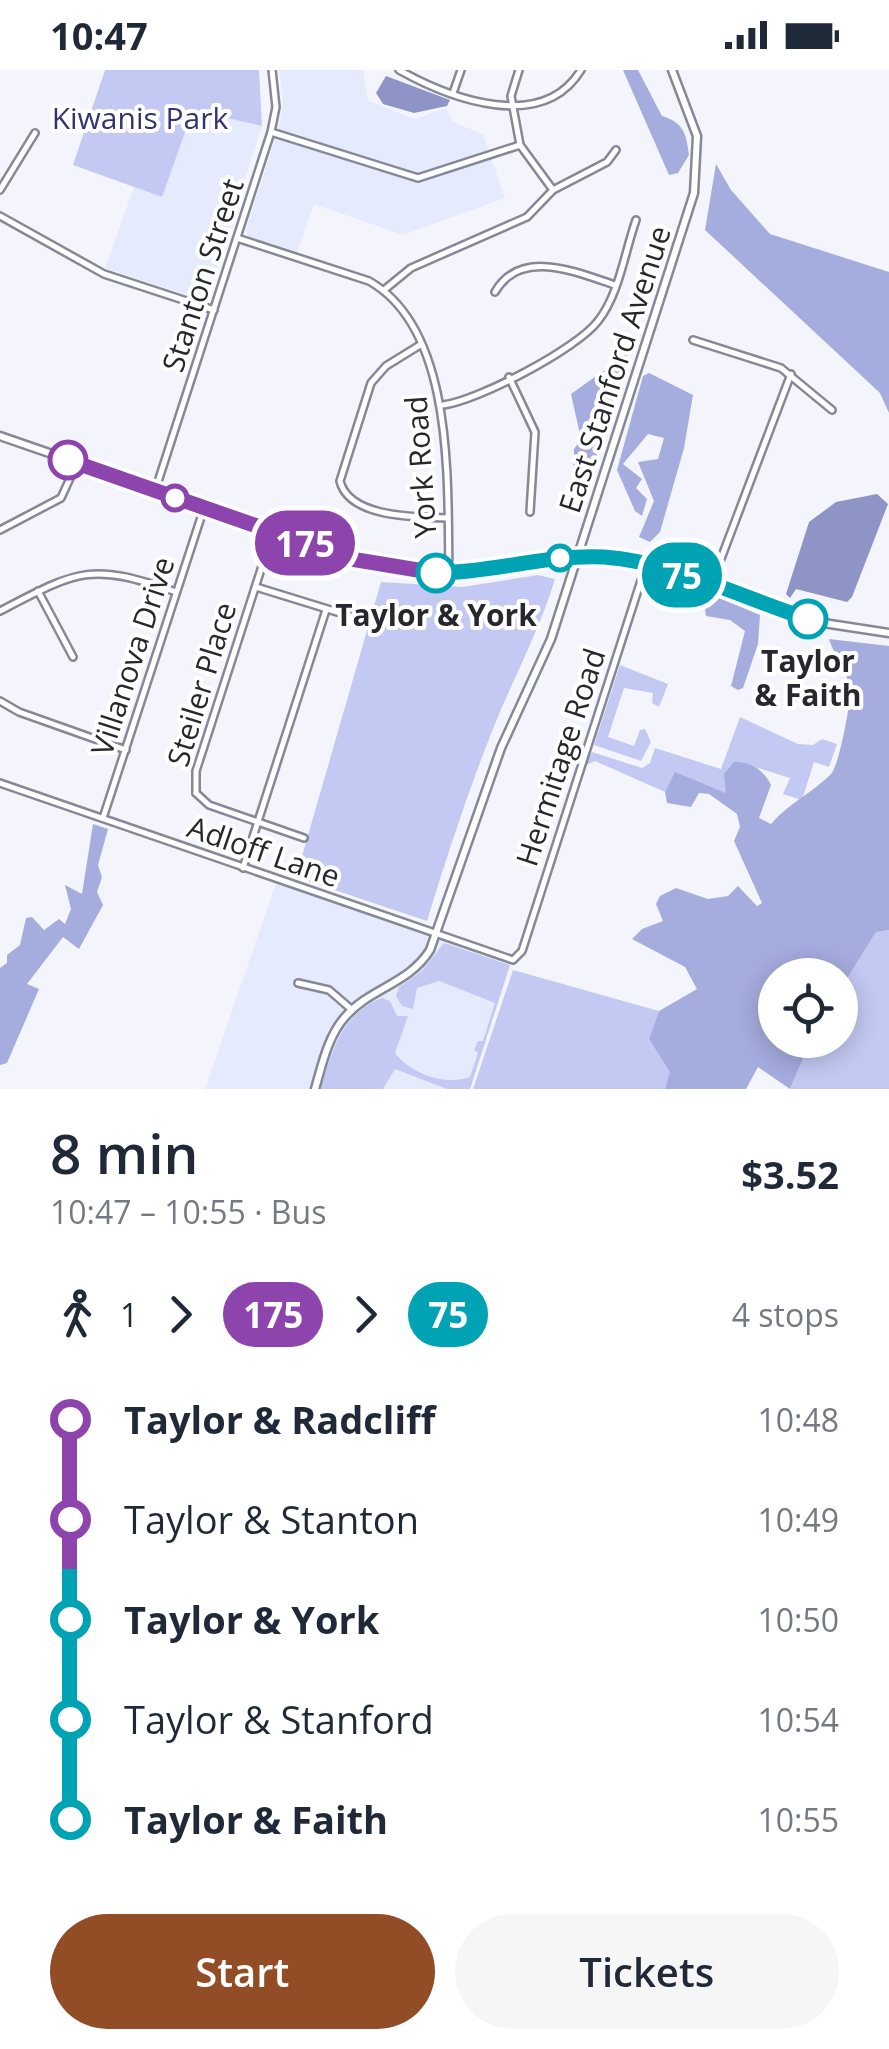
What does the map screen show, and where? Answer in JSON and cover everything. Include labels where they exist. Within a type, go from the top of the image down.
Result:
[{"type":"main road","name":"East Stanford Avenue","points":[[315,1089],[332,1036],[352,1010],[412,973],[436,935],[501,748],[544,655],[697,179],[695,123],[672,70]]},
{"type":"main road","points":[[0,436],[378,566],[449,573],[578,557],[646,564],[816,622],[889,633]]},
{"type":"street","name":"Stanton Street","points":[[156,491],[272,132],[276,107],[272,70]]},
{"type":"street","points":[[453,93],[460,70]]},
{"type":"street","points":[[519,70],[511,107],[520,146],[553,190]]},
{"type":"street","points":[[401,71],[488,106],[511,107],[562,90],[583,71]]},
{"type":"street","points":[[272,132],[418,178],[520,146]]},
{"type":"street","points":[[0,190],[35,133]]},
{"type":"street","points":[[237,238],[362,277],[384,290],[410,268],[523,220],[553,190],[607,162],[616,150]]},
{"type":"street","points":[[0,216],[104,274],[214,310]]},
{"type":"street","points":[[443,406],[465,401],[589,331],[605,311],[636,220]]},
{"type":"street","points":[[495,292],[517,273],[542,266],[614,285]]},
{"type":"street","name":"York Road","points":[[384,290],[420,345],[443,406],[449,573]]},
{"type":"street","points":[[693,340],[791,374],[832,410]]},
{"type":"street","points":[[420,345],[386,366],[368,390],[340,477],[345,494],[358,503],[400,515],[447,518]]},
{"type":"street","points":[[711,585],[791,374]]},
{"type":"street","points":[[509,378],[536,432],[530,512]]},
{"type":"street","points":[[0,530],[66,494],[77,463]]},
{"type":"street","name":"Villanova Drive","points":[[103,818],[204,508]]},
{"type":"street","name":"Steiler Place","points":[[196,793],[196,770],[272,532]]},
{"type":"street","name":"Hermitage Road","points":[[512,960],[522,951],[646,564]]},
{"type":"street","points":[[0,611],[69,577],[97,571],[120,573],[176,592]]},
{"type":"street","points":[[255,586],[363,620]]},
{"type":"street","points":[[38,591],[73,657]]},
{"type":"street","points":[[243,868],[326,610]]},
{"type":"street","points":[[0,700],[18,712],[126,750]]},
{"type":"street","name":"Adloff Lane","points":[[0,782],[512,960]]},
{"type":"street","points":[[188,797],[196,793],[209,805],[304,838]]},
{"type":"street","points":[[298,984],[329,990],[352,1010]]},
{"type":"shaded area","points":[[279,70],[363,70],[368,101],[415,119],[446,108],[453,122],[483,134],[505,198],[403,235],[314,204],[297,252],[248,236],[246,230],[279,127],[283,99]]},
{"type":"shaded area","points":[[623,70],[638,70],[662,116],[683,130],[689,155],[678,173],[669,175]]},
{"type":"shaded area","points":[[386,76],[450,100],[447,106],[414,113],[383,104],[376,93]]},
{"type":"shaded area","points":[[193,109],[262,126],[206,301],[105,268],[134,187],[162,197]]},
{"type":"shaded area","points":[[716,164],[731,190],[770,234],[889,272],[889,413],[880,393],[705,230]]},
{"type":"shaded area","points":[[627,354],[584,498],[573,489],[574,449],[581,439],[571,394]]},
{"type":"shaded area","points":[[649,373],[693,395],[684,448],[660,532],[650,542],[639,537],[654,501],[638,462],[658,459],[664,438],[648,434],[623,464],[642,479],[636,488],[647,499],[642,516],[635,511],[617,470],[643,376]]},
{"type":"shaded area","points":[[877,494],[888,504],[852,597],[847,602],[796,589],[790,598],[786,594],[809,522],[836,502]]},
{"type":"shaded area","points":[[702,591],[760,615],[758,644],[743,688],[738,690],[731,686],[745,631],[730,620],[706,616]]},
{"type":"shaded area","points":[[829,639],[889,646],[889,930],[876,932],[858,961],[758,958],[758,1058],[803,1058],[790,1089],[758,1067],[746,1089],[665,1089],[670,1072],[649,1039],[659,1011],[697,989],[685,967],[632,939],[642,929],[663,921],[656,904],[660,896],[676,888],[708,899],[728,896],[738,886],[757,906],[762,903],[734,841],[740,827],[737,814],[709,794],[699,793],[691,807],[667,803],[665,792],[675,772],[726,793],[724,774],[734,762],[746,763],[760,771],[771,785],[759,818],[771,824],[834,769],[847,720],[847,678]]},
{"type":"shaded area","points":[[93,824],[108,829],[98,865],[102,877],[97,892],[103,905],[79,949],[63,937],[27,984],[39,989],[7,1063],[0,1065],[0,968],[7,963],[7,955],[20,945],[26,918],[32,917],[44,930],[59,919],[65,924],[71,909],[65,885],[82,894]]},
{"type":"shaded area","points":[[276,883],[510,965],[470,1089],[205,1089]]},
{"type":"green space","name":"Kiwanis Park","points":[[105,70],[259,70],[262,126],[193,110],[162,197],[73,165]]},
{"type":"green space","points":[[538,575],[555,579],[481,759],[427,921],[296,877],[381,582],[463,587]]},
{"type":"green space","points":[[620,665],[668,684],[659,707],[652,703],[653,693],[624,688],[608,737],[634,746],[640,730],[645,729],[651,742],[641,761],[594,745]]},
{"type":"green space","points":[[740,717],[798,744],[813,745],[822,739],[837,744],[829,767],[814,762],[802,800],[783,794],[790,778],[755,767],[727,770],[726,793],[675,773],[665,792],[595,761],[582,767],[592,752],[642,768],[650,763],[655,748],[721,769]]},
{"type":"green space","points":[[889,930],[889,1089],[790,1089],[803,1058],[858,1058],[858,961],[876,932]]},
{"type":"green space","points":[[444,943],[510,965],[470,1089],[447,1089],[395,1069],[383,1089],[320,1089],[340,1035],[357,1013],[382,998],[390,1001],[397,1016],[408,1016],[395,1053],[402,1060],[419,1072],[440,1079],[470,1077],[478,1053],[474,1050],[478,1041],[483,1041],[495,1003],[439,981],[417,988],[413,1009],[402,1006],[396,996],[399,987],[422,971]]},
{"type":"green space","points":[[513,970],[659,1011],[649,1039],[671,1072],[665,1089],[473,1089]]},
{"type":"bus line","name":"175","points":[[68,460],[351,559],[395,570],[436,573]]},
{"type":"bus line","name":"75","points":[[436,573],[554,558],[605,557],[657,567],[808,619]]},
{"type":"place","name":"Taylor & York","points":[[436,573]]},
{"type":"place","name":"Taylor & Faith","points":[[808,619]]}]
